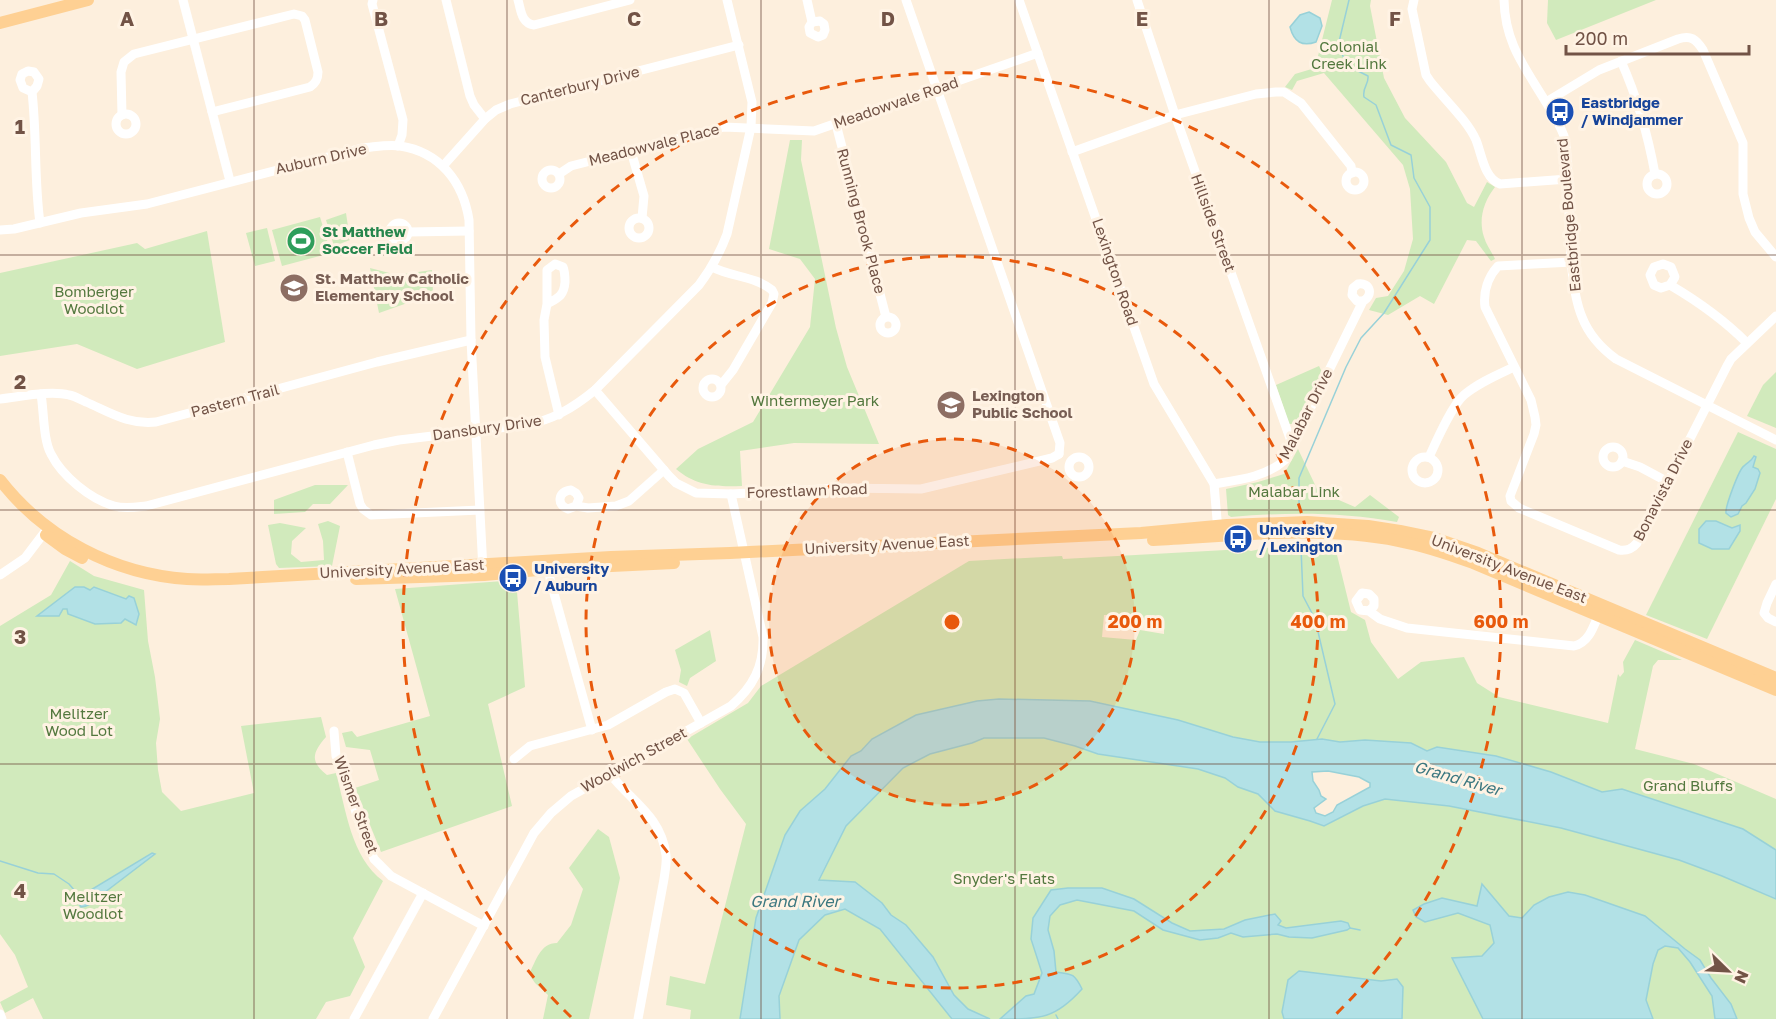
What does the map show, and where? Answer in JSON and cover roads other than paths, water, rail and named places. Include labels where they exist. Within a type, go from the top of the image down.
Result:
[{"type":"main road","points":[[1,20],[88,0]]},
{"type":"main road","name":"University Avenue East","points":[[0,485],[12,506],[46,530],[65,549],[106,569],[131,578],[177,586],[223,586],[336,576],[1218,531],[1328,532],[1399,541],[1432,549],[1600,610],[1776,678]]},
{"type":"main road","name":"University Avenue East","points":[[1600,610],[1776,690]]},
{"type":"street","points":[[183,0],[230,181]]},
{"type":"street","points":[[373,0],[372,4],[404,120],[399,146]]},
{"type":"street","points":[[446,0],[470,96],[485,119]]},
{"type":"street","points":[[518,0],[523,19],[534,25],[630,0]]},
{"type":"street","name":"Dansbury Drive","points":[[41,394],[51,454],[70,480],[90,495],[114,506],[129,508],[146,506],[393,441],[542,422],[579,404],[699,285],[712,267],[727,234],[751,127],[752,102],[728,0]]},
{"type":"street","points":[[807,0],[812,22]]},
{"type":"street","points":[[906,0],[1060,443],[1059,454],[1071,462]]},
{"type":"street","name":"Lexington Road","points":[[1019,0],[1154,384],[1214,484],[1218,531]]},
{"type":"street","name":"Hillside Street","points":[[1137,0],[1292,444]]},
{"type":"street","points":[[1414,0],[1412,9],[1426,75],[1472,132],[1488,174],[1493,181],[1506,184],[1568,179]]},
{"type":"street","name":"Eastbridge Boulevard","points":[[1504,0],[1505,21],[1510,39],[1563,136],[1577,302],[1589,332],[1598,344],[1616,359],[1776,440]]},
{"type":"street","points":[[122,115],[121,72],[124,62],[134,54],[298,14],[304,20],[318,72],[315,84],[212,112]]},
{"type":"street","points":[[1546,102],[1599,70],[1684,37],[1691,37],[1700,44],[1738,127],[1743,143],[1743,194],[1749,219],[1755,232],[1776,257]]},
{"type":"street","name":"Canterbury Drive","points":[[443,166],[485,119],[496,110],[510,104],[739,45]]},
{"type":"street","name":"Meadowvale Road","points":[[751,127],[814,131],[1038,53]]},
{"type":"street","points":[[1621,61],[1642,117],[1655,174]]},
{"type":"street","points":[[32,92],[36,121],[37,196],[40,223]]},
{"type":"street","points":[[1072,152],[1175,114],[1256,94],[1284,92],[1310,113],[1352,166],[1352,173]]},
{"type":"street","name":"Running Brook Place","points":[[836,124],[886,317]]},
{"type":"street","name":"Meadowvale Place","points":[[559,174],[571,166],[724,127],[751,127]]},
{"type":"street","name":"Auburn Drive","points":[[0,230],[14,230],[81,213],[147,204],[362,148],[399,146],[424,154],[443,166],[460,188],[467,209],[471,340],[483,570]]},
{"type":"street","points":[[631,151],[644,196],[642,218]]},
{"type":"street","points":[[408,232],[469,231]]},
{"type":"street","name":"Bonavista Drive","points":[[1572,262],[1498,266],[1493,271],[1485,291],[1485,307],[1534,408],[1536,425],[1510,496],[1515,506],[1625,551],[1638,543],[1731,359],[1776,316]]},
{"type":"street","points":[[712,267],[721,272],[761,283],[774,294],[772,303],[733,370],[721,385]]},
{"type":"street","points":[[1670,285],[1730,325],[1747,343]]},
{"type":"street","name":"Malabar Drive","points":[[1214,484],[1262,474],[1275,469],[1284,460],[1363,301]]},
{"type":"street","points":[[547,304],[544,320],[545,357],[559,415]]},
{"type":"street","name":"Pastern Trail","points":[[0,399],[41,394],[70,395],[135,423],[156,422],[377,362],[471,340]]},
{"type":"street","points":[[1428,457],[1458,400],[1470,390],[1514,367]]},
{"type":"street","name":"Forestlawn Road","points":[[595,390],[676,483],[696,493],[731,494],[840,488],[921,489],[1052,458],[1059,454]]},
{"type":"street","points":[[346,452],[360,504],[371,515],[480,510]]},
{"type":"street","points":[[1622,461],[1640,467],[1668,482]]},
{"type":"street","points":[[576,506],[588,508],[616,506],[629,501],[664,470]]},
{"type":"street","name":"Woolwich Street","points":[[433,1019],[534,833],[551,813],[571,796],[731,706],[743,695],[755,678],[763,655],[763,637],[731,494]]},
{"type":"street","points":[[0,575],[25,558],[46,530]]},
{"type":"street","points":[[549,565],[550,579],[591,730]]},
{"type":"street","points":[[1776,584],[1764,614],[1776,622]]},
{"type":"street","points":[[1369,610],[1380,618],[1407,628],[1574,646],[1583,644],[1600,610]]},
{"type":"street","points":[[514,759],[530,746],[613,723],[675,689],[684,693],[701,723]]},
{"type":"street","name":"Wismer Street","points":[[334,731],[336,756],[344,770],[357,816],[374,859],[391,876],[484,926]]},
{"type":"street","points":[[610,774],[636,800],[656,825],[661,833],[666,857],[638,1019]]},
{"type":"street","points":[[354,1019],[423,893]]},
{"type":"street","points":[[0,1014],[2,1019]]},
{"type":"water","points":[[1309,12],[1320,18],[1322,26],[1316,42],[1307,44],[1296,40],[1290,27],[1300,15]]},
{"type":"water","points":[[1754,456],[1756,457],[1753,467],[1760,473],[1755,489],[1738,514],[1731,517],[1726,513],[1733,488],[1742,469]]},
{"type":"water","points":[[1706,521],[1716,521],[1732,528],[1740,525],[1740,531],[1729,549],[1712,549],[1699,543],[1699,529]]},
{"type":"water","points":[[75,587],[90,590],[94,587],[126,599],[129,596],[134,598],[139,614],[136,625],[125,619],[121,623],[95,624],[68,614],[67,609],[63,609],[59,616],[37,616]]},
{"type":"water","name":"Grand River","points":[[999,699],[1090,701],[1178,720],[1233,737],[1260,742],[1322,739],[1340,742],[1365,740],[1411,743],[1427,751],[1437,747],[1496,756],[1551,772],[1602,792],[1622,789],[1743,829],[1776,850],[1776,899],[1679,860],[1561,828],[1449,806],[1385,799],[1363,806],[1324,826],[1275,811],[1258,794],[1238,787],[1225,778],[1198,769],[1098,754],[1044,738],[984,738],[930,754],[903,768],[846,826],[819,880],[855,882],[882,903],[891,915],[906,925],[933,957],[954,995],[968,1009],[990,1019],[952,1019],[880,929],[845,909],[825,915],[799,940],[779,996],[780,1019],[740,1019],[756,918],[785,835],[800,811],[825,789],[851,756],[861,751],[872,739],[916,715],[977,701]],"holes":[[[1328,771],[1359,777],[1370,783],[1370,787],[1337,805],[1333,812],[1325,816],[1316,813],[1314,808],[1326,799],[1321,796],[1313,781],[1312,772]]]},
{"type":"water","points":[[152,853],[155,854],[94,902],[81,907],[78,902],[84,894]]},
{"type":"water","points":[[1482,884],[1509,916],[1522,918],[1534,905],[1549,897],[1568,892],[1585,895],[1645,916],[1700,960],[1731,1004],[1737,1019],[1715,1019],[1712,996],[1690,962],[1678,948],[1665,946],[1658,950],[1653,964],[1646,1000],[1653,1019],[1483,1019],[1452,958],[1482,956],[1494,943],[1490,925],[1458,913],[1425,922],[1416,917],[1413,910],[1442,898],[1477,906]]},
{"type":"water","points":[[1102,888],[1134,899],[1172,923],[1190,931],[1224,929],[1245,920],[1275,914],[1281,921],[1278,925],[1286,928],[1341,921],[1348,923],[1350,928],[1312,938],[1277,934],[1243,937],[1231,933],[1218,938],[1200,940],[1163,930],[1134,911],[1077,900],[1060,905],[1050,916],[1048,930],[1054,951],[1056,972],[1072,975],[1082,989],[1055,1012],[1026,1019],[1000,1019],[1026,996],[1034,994],[1042,973],[1031,939],[1033,918],[1051,890]]},
{"type":"water","points":[[1299,971],[1381,981],[1397,979],[1403,987],[1402,1019],[1284,1019],[1282,1012],[1288,980]]},
{"type":"waterway","points":[[1299,505],[1299,478],[1346,367],[1361,338],[1384,313],[1430,240],[1430,207],[1414,178],[1411,155],[1391,145],[1376,105],[1364,97],[1368,76],[1348,66],[1338,46],[1349,0]]},
{"type":"waterway","points":[[1301,548],[1303,596],[1315,619],[1335,704],[1317,739]]},
{"type":"waterway","points":[[0,861],[38,873],[54,874],[69,884],[81,898]]},
{"type":"waterway","points":[[1350,928],[1360,930]]},
{"type":"waterway","points":[[1056,1015],[1058,1019]]},
{"type":"place","name":"Eastbridge / Windjammer","points":[[1560,112]]},
{"type":"place","name":"St Matthew Soccer Field","points":[[301,241]]},
{"type":"place","name":"St. Matthew Catholic Elementary School","points":[[294,288]]},
{"type":"place","name":"Lexington Public School","points":[[951,405]]},
{"type":"place","name":"University / Lexington","points":[[1238,539]]},
{"type":"place","name":"University / Auburn","points":[[513,578]]},
{"type":"park label","name":"Colonial Creek Link","points":[[1349,56]]},
{"type":"park label","name":"Bomberger Woodlot","points":[[94,300]]},
{"type":"park label","name":"Wintermeyer Park","points":[[815,401]]},
{"type":"park label","name":"Malabar Link","points":[[1294,492]]},
{"type":"park label","name":"Melitzer Wood Lot","points":[[79,722]]},
{"type":"park label","name":"Grand Bluffs","points":[[1688,786]]},
{"type":"park label","name":"Snyder's Flats","points":[[1004,879]]},
{"type":"park label","name":"Melitzer Woodlot","points":[[93,906]]}]
